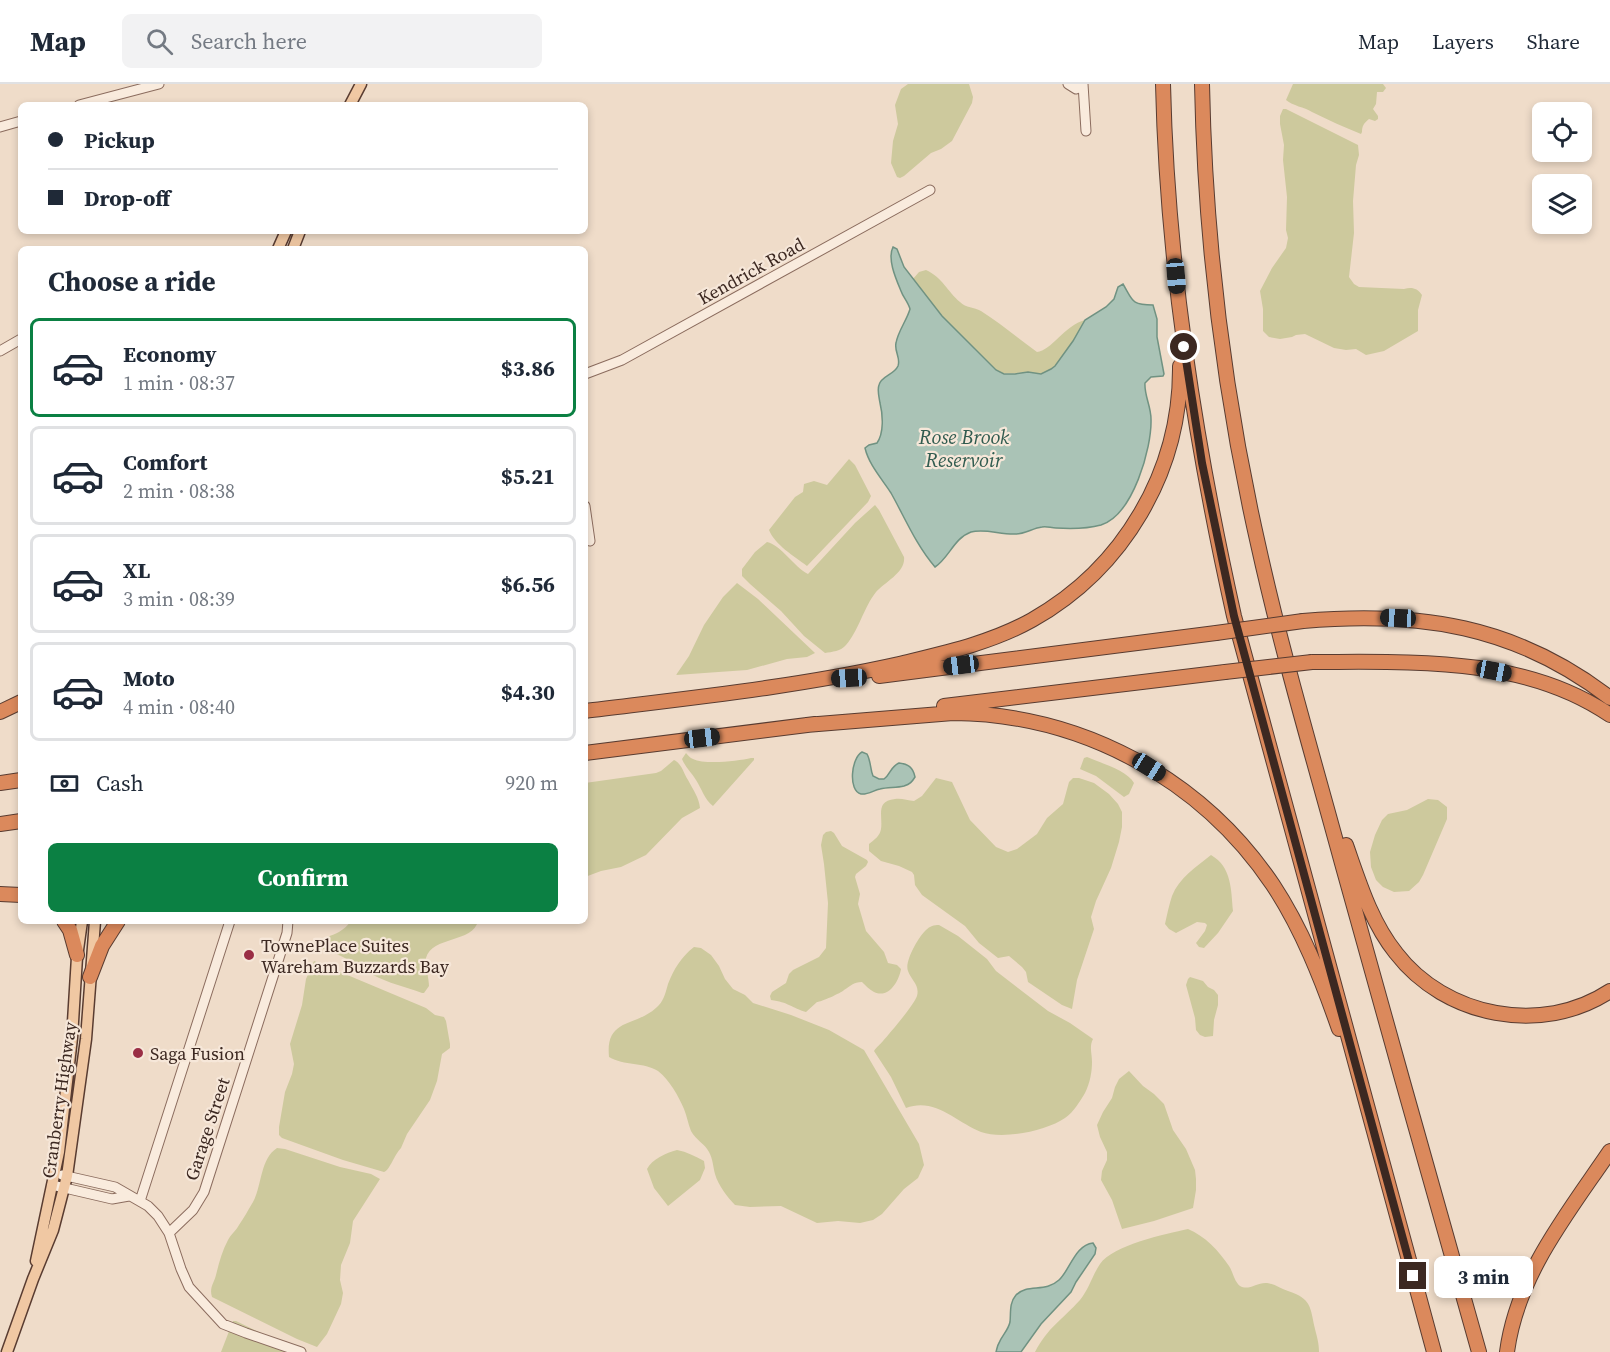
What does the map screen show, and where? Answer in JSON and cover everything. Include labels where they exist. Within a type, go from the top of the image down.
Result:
[{"type":"highway","points":[[1162,84],[1179,313],[1202,463],[1234,616],[1434,1352]]},
{"type":"highway","points":[[1202,84],[1212,256],[1231,402],[1266,578],[1314,761],[1479,1352]]},
{"type":"highway","points":[[588,711],[719,695],[868,670],[929,657],[992,638],[1046,612],[1070,595],[1116,549],[1139,518],[1154,490],[1172,436],[1179,403],[1179,313]]},
{"type":"highway","points":[[811,680],[868,677],[1303,621],[1387,618],[1417,620],[1463,628],[1508,641],[1571,671],[1610,698]]},
{"type":"highway","points":[[588,753],[806,725],[874,714],[1312,662],[1407,662],[1484,669],[1550,686],[1579,697],[1610,715]]},
{"type":"highway","points":[[0,712],[18,703]]},
{"type":"highway","points":[[806,725],[943,714],[972,713],[1010,717],[1053,726],[1093,740],[1129,756],[1169,780],[1204,807],[1235,837],[1261,868],[1284,902],[1315,967],[1341,1036],[1353,1076],[1368,1111]]},
{"type":"highway","points":[[1314,761],[1375,918],[1396,954],[1424,982],[1465,1004],[1496,1013],[1519,1016],[1566,1011],[1610,991]]},
{"type":"highway","points":[[0,783],[18,780]]},
{"type":"highway","points":[[0,824],[18,821]]},
{"type":"highway","points":[[66,924],[77,955]]},
{"type":"highway","points":[[90,976],[102,946],[116,924]]},
{"type":"highway","points":[[1506,1352],[1514,1316],[1531,1274],[1548,1243],[1610,1150]]},
{"type":"main road","points":[[352,102],[361,84]]},
{"type":"main road","name":"Cranberry Highway","points":[[58,1187],[55,1173],[67,1089],[77,955],[82,924]]},
{"type":"main road","name":"Cranberry Highway","points":[[7,1352],[33,1279],[38,1248],[58,1187],[67,1176],[86,1039],[94,924]]},
{"type":"street","points":[[90,102],[159,84]]},
{"type":"street","points":[[1068,84],[1076,89],[1083,85],[1086,131]]},
{"type":"street","points":[[0,127],[18,122]]},
{"type":"street","name":"Kendrick Road","points":[[588,373],[622,360],[930,190]]},
{"type":"street","points":[[0,351],[18,341]]},
{"type":"street","points":[[588,527],[590,541]]},
{"type":"street","points":[[140,1201],[229,924]]},
{"type":"street","name":"Garage Street","points":[[169,1233],[198,1204],[204,1192],[287,933],[288,924]]},
{"type":"street","points":[[55,1173],[115,1187],[140,1201],[155,1212],[169,1233],[189,1287],[223,1324],[302,1352]]},
{"type":"street","points":[[58,1187],[112,1198],[129,1196]]},
{"type":"shaded area","points":[[908,84],[969,84],[973,97],[952,141],[931,153],[900,178],[897,177],[891,163],[893,141],[898,124],[895,105],[901,89]]},
{"type":"shaded area","points":[[1293,84],[1383,84],[1386,88],[1383,92],[1377,92],[1373,109],[1378,119],[1367,120],[1361,134],[1286,100]]},
{"type":"shaded area","points":[[1283,109],[1358,145],[1359,155],[1353,201],[1354,233],[1349,277],[1354,284],[1359,287],[1412,288],[1422,295],[1418,310],[1418,331],[1384,351],[1366,355],[1356,349],[1334,348],[1305,334],[1280,339],[1269,337],[1263,331],[1260,291],[1286,248],[1288,238],[1284,145],[1280,124]]},
{"type":"shaded area","points":[[926,270],[937,277],[962,304],[981,311],[1037,352],[1048,347],[1071,327],[1085,320],[1073,341],[1051,370],[1038,374],[998,372],[942,316],[913,279],[919,272]]},
{"type":"shaded area","points":[[849,459],[855,465],[871,496],[868,502],[807,566],[780,545],[769,530],[795,497],[803,492],[804,484],[814,481],[827,485]]},
{"type":"shaded area","points":[[875,505],[904,557],[904,562],[898,572],[876,592],[846,645],[839,650],[825,653],[804,636],[781,611],[742,576],[742,569],[755,552],[767,542],[777,547],[808,574],[855,523]]},
{"type":"shaded area","points":[[737,583],[758,599],[815,653],[807,657],[787,659],[747,670],[676,675],[689,656],[704,625],[723,597]]},
{"type":"shaded area","points":[[686,753],[692,759],[705,762],[751,758],[754,760],[713,806],[683,762],[682,759]]},
{"type":"shaded area","points":[[1087,757],[1131,778],[1134,783],[1129,794],[1124,797],[1096,776],[1080,769],[1084,758]]},
{"type":"shaded area","points":[[674,760],[679,764],[697,797],[700,808],[682,818],[646,855],[621,867],[588,876],[588,783],[661,771]]},
{"type":"shaded area","points":[[936,778],[952,782],[970,820],[996,847],[1008,852],[1017,849],[1037,834],[1047,818],[1063,804],[1069,782],[1073,778],[1094,783],[1118,804],[1122,812],[1119,842],[1091,917],[1094,929],[1077,980],[1072,1009],[1062,1005],[1028,982],[1026,972],[1009,956],[998,958],[979,943],[965,926],[922,895],[915,885],[912,872],[881,861],[869,851],[869,844],[880,831],[882,806],[889,800],[914,801],[922,796]]},
{"type":"shaded area","points":[[1428,799],[1438,800],[1447,807],[1447,819],[1419,882],[1409,891],[1394,892],[1383,887],[1376,880],[1371,867],[1370,852],[1375,835],[1382,820],[1388,814],[1407,810]]},
{"type":"shaded area","points":[[831,831],[842,846],[867,860],[866,866],[855,877],[860,894],[858,904],[866,931],[884,952],[888,963],[897,965],[901,969],[896,983],[889,991],[879,994],[862,982],[852,984],[835,995],[817,1002],[806,1012],[771,1000],[770,996],[772,992],[786,983],[793,970],[819,957],[826,948],[828,903],[821,845],[823,835]]},
{"type":"shaded area","points":[[1211,855],[1227,872],[1233,911],[1204,948],[1199,947],[1196,943],[1205,931],[1207,925],[1205,923],[1197,922],[1176,933],[1165,924],[1172,896],[1179,884],[1188,873]]},
{"type":"shaded area","points":[[348,924],[477,924],[469,933],[444,942],[430,951],[426,958],[429,986],[424,993],[379,978],[343,957],[323,949],[324,939]]},
{"type":"shaded area","points":[[939,925],[958,936],[987,959],[996,971],[1048,1011],[1093,1039],[1092,1070],[1085,1093],[1071,1113],[1057,1123],[1012,1135],[990,1134],[972,1128],[936,1108],[917,1105],[906,1108],[891,1077],[874,1051],[915,1000],[917,989],[908,971],[908,962],[923,933]]},
{"type":"shaded area","points":[[694,947],[701,948],[711,955],[733,989],[745,995],[753,1003],[829,1030],[864,1050],[919,1144],[924,1165],[918,1178],[904,1189],[882,1214],[873,1220],[860,1223],[838,1221],[817,1223],[781,1206],[735,1205],[718,1182],[709,1152],[691,1131],[682,1104],[666,1079],[652,1068],[621,1062],[609,1057],[612,1035],[625,1024],[651,1012],[659,1005],[664,998],[675,968]]},
{"type":"shaded area","points":[[314,961],[426,1008],[435,1015],[444,1017],[446,1021],[450,1048],[442,1054],[437,1081],[430,1100],[384,1172],[343,1160],[279,1135],[285,1092],[294,1064],[290,1044],[302,1005],[306,979]]},
{"type":"shaded area","points":[[1190,977],[1203,981],[1218,995],[1213,1036],[1205,1037],[1196,1030],[1186,985]]},
{"type":"shaded area","points":[[1129,1071],[1164,1104],[1173,1130],[1186,1149],[1195,1170],[1196,1190],[1193,1208],[1122,1229],[1112,1200],[1101,1180],[1107,1152],[1097,1125],[1112,1098],[1119,1079]]},
{"type":"shaded area","points":[[277,1148],[371,1174],[380,1179],[353,1221],[350,1243],[341,1265],[340,1280],[343,1293],[341,1304],[327,1334],[317,1347],[212,1297],[211,1294],[226,1244],[253,1202],[267,1159]]},
{"type":"shaded area","points":[[677,1150],[704,1161],[705,1168],[700,1180],[668,1206],[654,1188],[647,1169],[652,1162]]},
{"type":"shaded area","points":[[1188,1229],[1206,1240],[1216,1250],[1229,1266],[1240,1286],[1247,1288],[1263,1283],[1270,1284],[1302,1297],[1309,1305],[1319,1352],[1035,1352],[1050,1330],[1080,1300],[1100,1264],[1107,1257],[1140,1241]]},
{"type":"shaded area","points":[[233,1321],[236,1321],[299,1352],[221,1352]]},
{"type":"water","name":"Rose Brook Reservoir","points":[[893,247],[897,249],[904,267],[942,316],[996,370],[1004,374],[1028,372],[1041,374],[1055,366],[1085,320],[1106,307],[1114,299],[1118,287],[1123,284],[1136,303],[1153,305],[1164,374],[1151,377],[1145,383],[1151,419],[1144,463],[1131,495],[1112,519],[1101,525],[1084,528],[1044,527],[1016,534],[971,532],[960,539],[935,567],[928,559],[873,466],[865,448],[877,443],[881,434],[882,418],[878,387],[880,382],[894,372],[898,366],[896,343],[910,309],[893,269],[891,252]]},
{"type":"water","points":[[862,752],[867,754],[873,776],[879,779],[884,779],[899,763],[910,767],[915,777],[911,783],[904,786],[883,788],[861,794],[854,787],[852,774],[855,761]]},
{"type":"water","points":[[1093,1243],[1096,1248],[1095,1254],[1071,1292],[1041,1324],[1021,1352],[996,1352],[1009,1325],[1011,1305],[1016,1295],[1026,1289],[1054,1284],[1063,1276],[1077,1253]]},
{"type":"place","name":"TownePlace Suites Wareham Buzzards Bay","points":[[249,955]]},
{"type":"place","name":"Saga Fusion","points":[[138,1053]]},
{"type":"route","points":[[1184,347],[1202,463],[1234,616],[1413,1276]]}]
